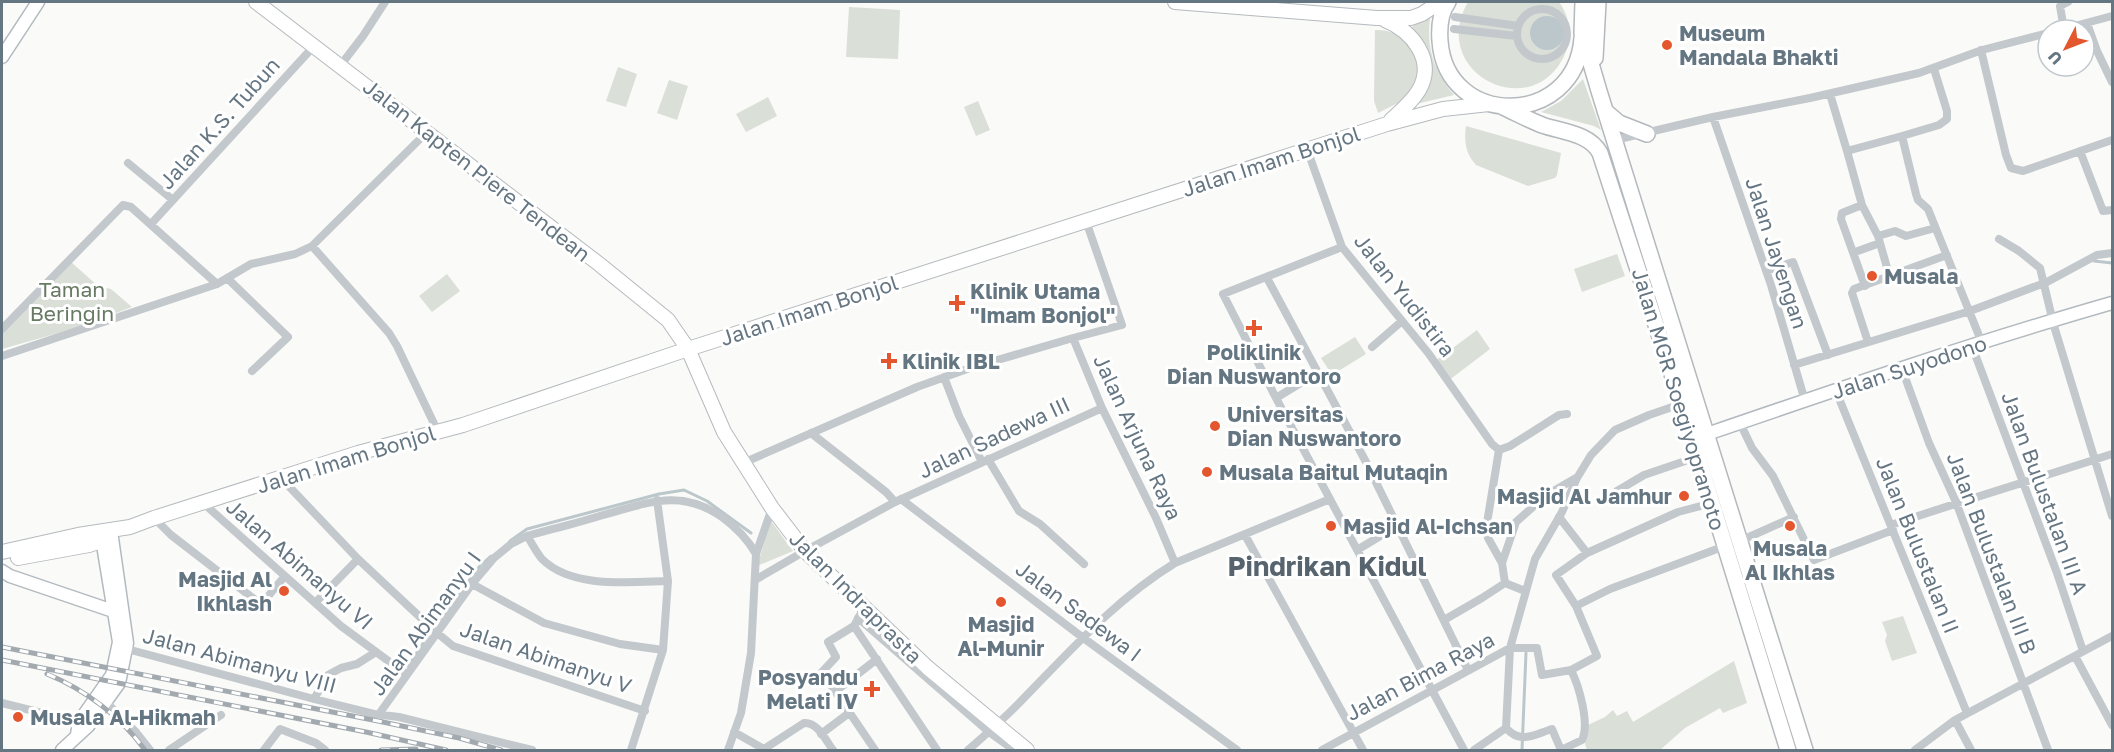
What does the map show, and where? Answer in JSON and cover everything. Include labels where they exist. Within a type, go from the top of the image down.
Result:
[{"type":"highway","name":"Jalan MGR Soegiyopranoto","points":[[1448,2],[1444,7],[1439,31],[1440,49],[1446,67],[1456,82],[1470,94],[1543,125],[1574,134],[1596,146],[1681,404],[1788,750]]},
{"type":"highway","points":[[1573,2],[1580,19],[1599,91]]},
{"type":"highway","points":[[1496,105],[1531,105],[1555,92],[1573,72],[1579,59],[1583,2]]},
{"type":"highway","points":[[1598,2],[1594,54],[1599,91]]},
{"type":"highway","name":"Jalan MGR Soegiyopranoto","points":[[1599,91],[1805,750]]},
{"type":"highway","points":[[1605,111],[1619,123],[1647,134]]},
{"type":"main road","name":"Jalan Kapten Piere Tendean","points":[[256,2],[668,320],[688,349]]},
{"type":"main road","points":[[1175,2],[1219,3],[1377,18],[1411,18],[1422,14],[1440,2]]},
{"type":"main road","points":[[1377,18],[1394,24],[1407,34],[1419,48],[1425,64],[1419,90],[1409,104],[1387,124]]},
{"type":"main road","name":"Jalan Imam Bonjol","points":[[2,561],[36,556],[107,535],[153,518],[357,453],[438,432],[1387,124],[1443,109],[1496,105]]},
{"type":"main road","name":"Jalan Indraprasta","points":[[688,349],[717,418],[743,463],[772,508],[859,617],[927,668],[992,729],[1027,750]]},
{"type":"main road","name":"Jalan Imam Bonjol","points":[[2,552],[78,535],[107,535]]},
{"type":"street","points":[[2,57],[38,2]]},
{"type":"street","points":[[340,66],[385,2]]},
{"type":"street","points":[[2061,18],[2060,6],[2068,2]]},
{"type":"street","points":[[1540,9],[1548,10],[1564,22],[1566,38],[1558,52],[1540,58],[1529,55],[1523,50],[1518,31],[1523,18],[1529,12],[1540,9]]},
{"type":"street","points":[[2096,21],[2112,16]]},
{"type":"street","points":[[1455,17],[1518,31]]},
{"type":"street","points":[[1454,29],[1518,31]]},
{"type":"street","points":[[1615,140],[1713,117],[1830,94],[1934,69],[1981,51],[2036,36]]},
{"type":"street","name":"Jalan K.S. Tubun","points":[[151,224],[314,46]]},
{"type":"street","points":[[2096,48],[2112,82]]},
{"type":"street","points":[[1981,51],[2011,168],[2023,171],[2112,140]]},
{"type":"street","points":[[1847,151],[1940,125],[1947,119],[1947,111],[1934,69]]},
{"type":"street","points":[[1830,94],[1862,205],[1879,240],[1890,278]]},
{"type":"street","name":"Jalan Jayengan","points":[[1713,117],[1766,271],[1805,401]]},
{"type":"street","points":[[2,356],[217,284],[250,264],[296,254],[312,246],[427,132]]},
{"type":"street","name":"Jalan Bulustalan III A","points":[[1902,136],[1918,200],[1928,209],[1970,310],[1977,345],[2057,573],[2079,654],[2112,725]]},
{"type":"street","name":"Jalan Yudistira","points":[[1307,149],[1342,248],[1429,354],[1492,444],[1499,450]]},
{"type":"street","points":[[2080,152],[2103,211],[2112,210]]},
{"type":"street","points":[[128,163],[173,200]]},
{"type":"street","points":[[2,329],[120,206],[129,205],[217,284]]},
{"type":"street","points":[[1862,205],[1846,211],[1841,216],[1865,286]]},
{"type":"street","name":"Jalan Arjuna Raya","points":[[1086,221],[1122,325],[1073,338],[1102,408],[1156,518],[1175,563]]},
{"type":"street","points":[[1855,252],[1895,231],[1906,236],[1935,228]]},
{"type":"street","points":[[1999,239],[2038,266],[2112,516]]},
{"type":"street","points":[[312,246],[389,333],[438,432]]},
{"type":"street","points":[[1342,248],[1267,279],[1223,294],[1464,750]]},
{"type":"street","points":[[1794,365],[1970,310],[2097,255],[2112,253]]},
{"type":"street","points":[[1868,341],[1852,293],[1856,288],[1890,278],[1947,255]]},
{"type":"street","points":[[1766,271],[1791,262],[1794,264],[1828,354]]},
{"type":"street","points":[[227,278],[288,338],[252,371]]},
{"type":"street","points":[[1267,279],[1366,462],[1468,670]]},
{"type":"street","name":"Jalan Suyodono","points":[[1707,434],[2053,320],[2112,303]]},
{"type":"street","points":[[1372,347],[1402,321]]},
{"type":"street","points":[[743,463],[917,387],[970,368],[1073,338]]},
{"type":"street","name":"Jalan Bulustalan III B","points":[[1902,369],[1929,443],[1956,502],[2048,750]]},
{"type":"street","points":[[1276,398],[1317,373]]},
{"type":"street","points":[[944,377],[959,416],[1019,511],[1040,524],[1084,564]]},
{"type":"street","name":"Jalan Bulustalan II","points":[[1836,391],[1967,713]]},
{"type":"street","name":"Jalan Bima Raya","points":[[1322,750],[1510,648],[1536,559],[1591,455],[1615,430],[1681,404]]},
{"type":"street","name":"Jalan Sadewa III","points":[[755,580],[805,550],[898,501],[1102,408]]},
{"type":"street","points":[[1505,582],[1502,563],[1487,534],[1499,450],[1510,446],[1558,415],[1567,414]]},
{"type":"street","points":[[1740,423],[1752,448],[1773,476],[1814,560],[1956,502],[2112,453]]},
{"type":"street","name":"Jalan Sadewa I","points":[[811,433],[898,501],[1237,750]]},
{"type":"street","points":[[1617,491],[1644,475],[1697,457]]},
{"type":"street","name":"Jalan Abimanyu V","points":[[281,478],[358,559],[436,632],[460,649],[645,711]]},
{"type":"street","points":[[1502,563],[1516,522],[1545,495],[1577,478]]},
{"type":"street","name":"Jalan Abimanyu I","points":[[379,714],[472,584],[494,558],[511,544],[527,536],[657,500],[680,499],[708,508],[742,533],[756,554]]},
{"type":"street","points":[[631,750],[663,650],[668,581],[657,500]]},
{"type":"street","points":[[968,750],[992,729],[1082,637],[1155,575],[1175,563],[1330,500]]},
{"type":"street","name":"Jalan Abimanyu VI","points":[[202,502],[284,577],[375,652],[406,674]]},
{"type":"street","points":[[1571,670],[1580,692],[1585,730],[1582,740],[1561,750],[1552,729],[1524,737],[1513,735],[1506,728],[1510,648],[1537,648],[1542,675],[1571,670],[1597,656],[1576,606],[1556,575],[1587,553],[1678,512],[1712,503]]},
{"type":"street","points":[[728,750],[741,712],[751,653],[756,554],[772,508]]},
{"type":"street","points":[[1559,517],[1587,553]]},
{"type":"street","points":[[1740,541],[1794,517]]},
{"type":"street","points":[[153,518],[171,535],[258,602],[265,600],[284,577]]},
{"type":"street","points":[[1357,550],[1397,526]]},
{"type":"street","points":[[62,750],[106,702],[119,683],[127,649],[118,613],[107,535]]},
{"type":"street","points":[[1245,535],[1363,750]]},
{"type":"street","points":[[527,536],[542,558],[553,568],[583,579],[616,583],[668,581]]},
{"type":"street","points":[[1576,606],[1610,590],[1725,546]]},
{"type":"street","points":[[315,603],[358,559]]},
{"type":"street","points":[[2,572],[118,613]]},
{"type":"street","points":[[1444,620],[1505,582]]},
{"type":"street","points":[[1505,582],[1525,591]]},
{"type":"street","points":[[472,584],[544,623],[620,644],[663,650]]},
{"type":"street","points":[[81,728],[112,675],[119,642],[118,613]]},
{"type":"street","points":[[875,750],[822,672],[835,659],[828,644],[859,617],[877,659],[937,750]]},
{"type":"street","points":[[1915,750],[1967,713],[2112,636]]},
{"type":"street","name":"Jalan Abimanyu VIII","points":[[127,649],[314,699],[399,717],[532,750]]},
{"type":"street","name":"Jalan Abimanyu VI","points":[[314,699],[328,675],[341,668],[357,664],[375,652]]},
{"type":"street","points":[[836,692],[877,659]]},
{"type":"street","points":[[106,702],[150,750]]},
{"type":"street","points":[[2,703],[81,728]]},
{"type":"street","points":[[821,734],[849,713]]},
{"type":"street","points":[[169,750],[220,715]]},
{"type":"street","points":[[1955,720],[1971,750]]},
{"type":"street","points":[[735,732],[764,750],[804,723],[812,723],[833,750]]},
{"type":"street","points":[[1474,750],[1506,728]]},
{"type":"street","points":[[264,750],[279,729],[316,743],[325,750]]},
{"type":"street","points":[[992,729],[1014,750]]},
{"type":"green space","points":[[1468,2],[1559,2],[1566,14],[1570,34],[1565,54],[1550,75],[1531,86],[1509,88],[1489,82],[1472,69],[1461,50],[1459,28]]},
{"type":"green space","points":[[849,7],[900,10],[898,59],[846,57]]},
{"type":"green space","points":[[1431,13],[1429,36],[1432,57],[1454,95],[1416,104],[1426,84],[1409,29]]},
{"type":"green space","points":[[1375,30],[1395,34],[1419,57],[1417,84],[1398,103],[1378,113],[1374,101]]},
{"type":"green space","points":[[618,67],[637,74],[626,107],[606,101]]},
{"type":"green space","points":[[1583,79],[1601,130],[1594,126],[1541,112],[1561,101]]},
{"type":"green space","points":[[669,80],[688,86],[677,120],[657,113]]},
{"type":"green space","points":[[768,97],[777,116],[746,132],[736,114]]},
{"type":"green space","points":[[978,101],[990,130],[976,136],[964,107]]},
{"type":"green space","points":[[1466,126],[1561,153],[1557,175],[1555,178],[1528,186],[1476,165],[1466,146]]},
{"type":"green space","points":[[1617,254],[1625,276],[1582,292],[1574,269]]},
{"type":"green space","name":"Taman Beringin","points":[[71,262],[98,286],[111,289],[132,307],[76,328],[2,349],[2,332]]},
{"type":"green space","points":[[447,274],[460,291],[432,312],[419,296]]},
{"type":"green space","points":[[1477,330],[1490,349],[1448,381],[1434,362]]},
{"type":"green space","points":[[1355,337],[1366,354],[1332,375],[1321,358]]},
{"type":"green space","points":[[771,521],[793,551],[757,566]]},
{"type":"green space","points":[[1903,616],[1917,653],[1892,661],[1885,641],[1887,635],[1882,622]]},
{"type":"green space","points":[[1734,661],[1747,703],[1723,713],[1720,708],[1685,728],[1660,750],[1587,750],[1585,744],[1588,725],[1605,717],[1613,710],[1617,716],[1627,711],[1633,722]]},
{"type":"shaded area","points":[[1547,16],[1559,21],[1564,33],[1559,45],[1547,50],[1535,45],[1530,33],[1535,21]]},
{"type":"waterway","points":[[2094,261],[2112,263]]},
{"type":"waterway","points":[[510,541],[527,529],[659,494],[684,490],[707,501],[751,533]]},
{"type":"waterway","points":[[439,621],[480,566],[491,556]]},
{"type":"waterway","points":[[408,666],[428,636]]},
{"type":"waterway","points":[[1522,750],[1526,653]]},
{"type":"railway","points":[[2,647],[378,721],[459,738],[501,750]]},
{"type":"railway","points":[[2,660],[446,750]]},
{"type":"railway","points":[[47,674],[89,696],[102,706],[125,726],[145,750]]},
{"type":"railway","points":[[381,750],[416,749]]},
{"type":"place","name":"Museum Mandala Bhakti","points":[[1667,45]]},
{"type":"place","name":"Musala","points":[[1872,276]]},
{"type":"place","name":"Klinik Utama \"Imam Bonjol\"","points":[[957,303]]},
{"type":"place","name":"Poliklinik Dian Nuswantoro","points":[[1254,328]]},
{"type":"place","name":"Klinik IBL","points":[[889,361]]},
{"type":"place","name":"Universitas Dian Nuswantoro","points":[[1215,426]]},
{"type":"place","name":"Musala Baitul Mutaqin","points":[[1207,472]]},
{"type":"place","name":"Masjid Al Jamhur","points":[[1684,496]]},
{"type":"place","name":"Masjid Al-Ichsan","points":[[1331,526]]},
{"type":"place","name":"Musala Al Ikhlas","points":[[1790,526]]},
{"type":"place","name":"Masjid Al Ikhlash","points":[[284,591]]},
{"type":"place","name":"Masjid Al-Munir","points":[[1001,602]]},
{"type":"place","name":"Posyandu Melati IV","points":[[872,689]]},
{"type":"place","name":"Musala Al-Hikmah","points":[[18,717]]},
{"type":"district","name":"Pindrikan Kidul","points":[[1327,566]]}]
